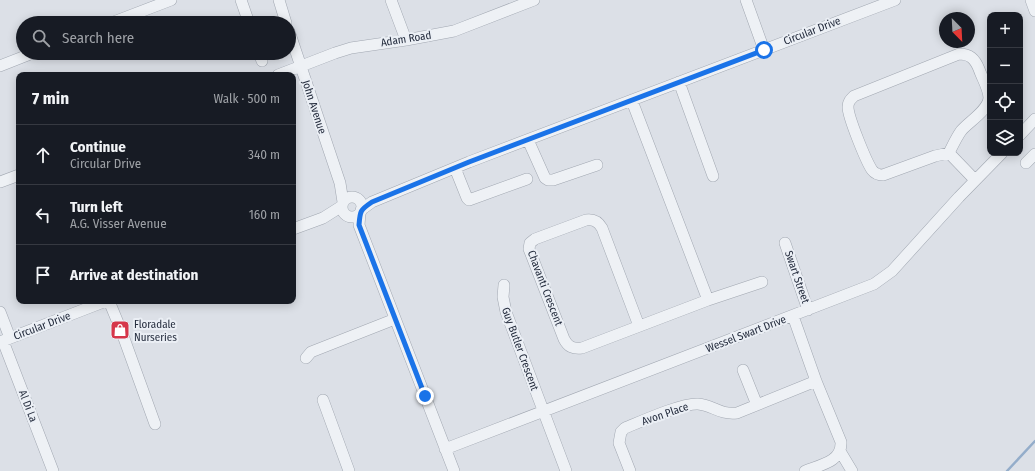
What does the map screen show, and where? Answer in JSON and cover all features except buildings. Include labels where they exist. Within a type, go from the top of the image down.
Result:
[{"type":"street","points":[[129,16],[171,0]]},
{"type":"street","points":[[241,0],[247,16]]},
{"type":"street","points":[[279,0],[284,16]]},
{"type":"street","points":[[391,0],[406,40]]},
{"type":"street","name":"Adam Road","points":[[287,72],[345,49],[454,31],[534,0]]},
{"type":"street","points":[[746,0],[764,50]]},
{"type":"street","name":"Circular Drive","points":[[352,208],[372,202],[455,168],[895,0]]},
{"type":"street","points":[[1031,0],[1035,11]]},
{"type":"street","name":"John Avenue","points":[[296,52],[340,184],[359,225],[395,319]]},
{"type":"street","points":[[959,54],[965,54],[972,57],[978,68],[989,99],[988,103],[980,114],[962,130],[949,153],[935,156],[883,175],[877,175],[872,170],[858,139],[848,108],[849,101],[854,96],[959,54]]},
{"type":"street","points":[[0,66],[16,60]]},
{"type":"street","points":[[679,82],[713,176]]},
{"type":"street","points":[[632,100],[708,300]]},
{"type":"street","points":[[1023,132],[1035,119]]},
{"type":"street","points":[[528,140],[545,178],[548,180],[553,180],[596,165]]},
{"type":"street","points":[[949,153],[975,180]]},
{"type":"street","points":[[1026,163],[1035,154]]},
{"type":"street","name":"Wessel Swart Drive","points":[[445,449],[866,288],[881,280],[892,271],[975,180],[999,156]]},
{"type":"street","points":[[455,168],[469,200],[527,179]]},
{"type":"street","points":[[0,182],[16,176]]},
{"type":"street","points":[[296,228],[352,208]]},
{"type":"street","name":"Chavanti Crescent","points":[[639,326],[602,228],[598,223],[593,220],[586,220],[535,239],[530,243],[529,249],[564,339],[570,347],[582,348],[708,300],[762,282]]},
{"type":"street","name":"Swart Street","points":[[785,243],[808,310]]},
{"type":"street","name":"Guy Butler Crescent","points":[[504,285],[503,297],[506,312],[566,471]]},
{"type":"street","name":"Circular Drive","points":[[4,341],[100,304]]},
{"type":"street","points":[[109,304],[121,330],[155,424]]},
{"type":"street","name":"Al Di La","points":[[0,312],[4,341],[53,471]]},
{"type":"street","points":[[793,316],[816,381],[841,442],[838,456],[833,460],[805,471]]},
{"type":"street","points":[[306,358],[311,352],[395,319],[454,471]]},
{"type":"street","points":[[743,370],[757,405]]},
{"type":"street","name":"Avon Place","points":[[630,471],[619,443],[621,432],[625,428],[689,405],[703,405],[729,414],[737,413],[816,381]]},
{"type":"street","points":[[323,400],[349,471]]},
{"type":"street","points":[[840,451],[852,471]]},
{"type":"waterway","points":[[1007,471],[1035,441]]},
{"type":"place","name":"Floradale Nurseries","points":[[120,330]]},
{"type":"route","points":[[425,396],[359,225],[361,210],[372,202],[383,197],[469,162],[764,50]]}]
